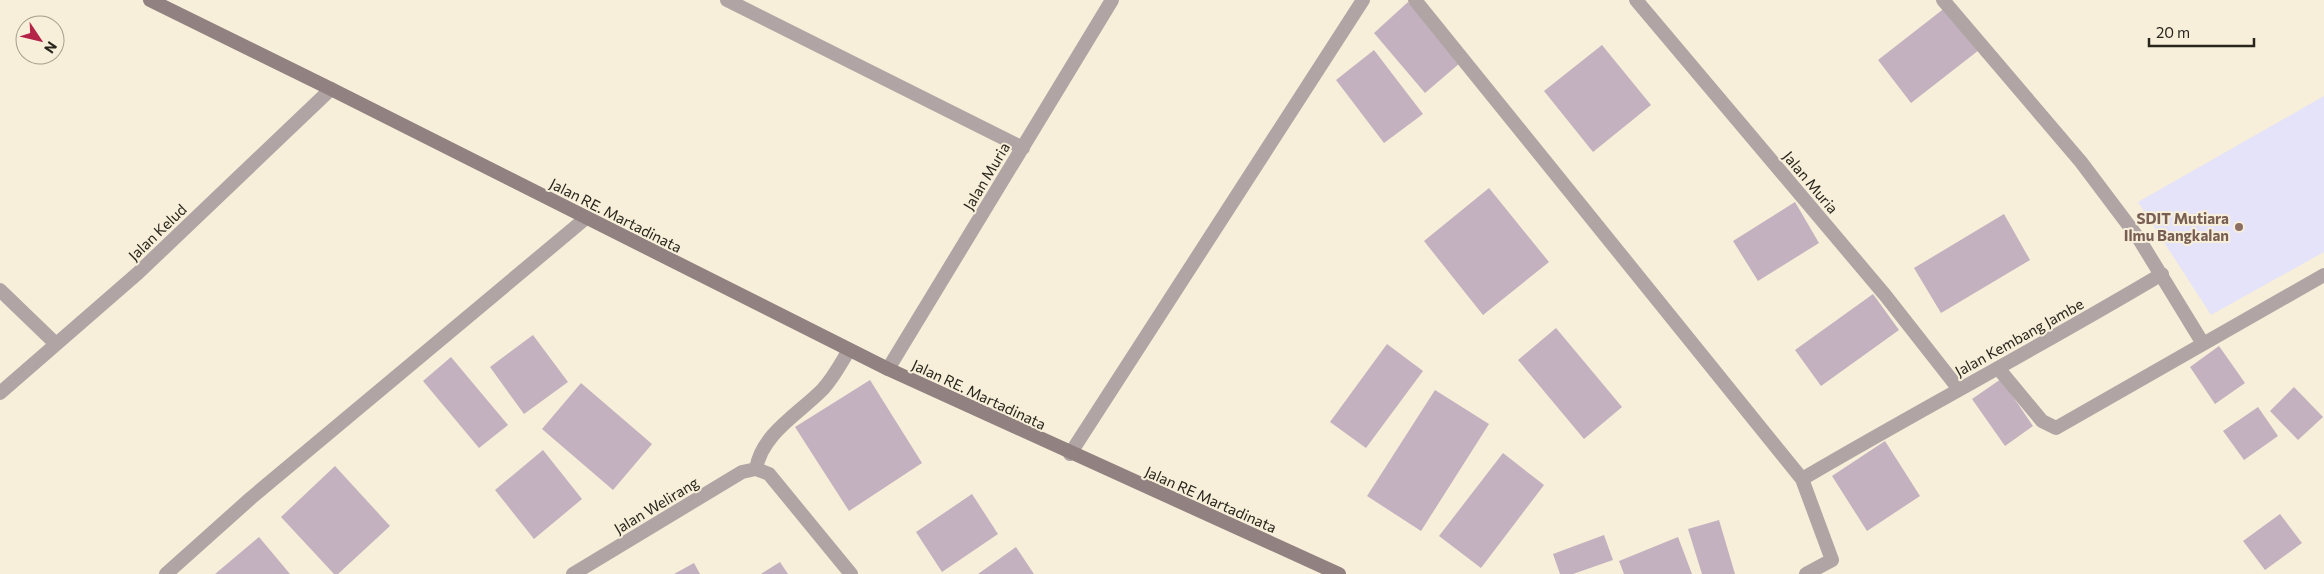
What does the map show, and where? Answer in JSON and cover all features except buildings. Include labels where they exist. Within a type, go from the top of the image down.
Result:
[{"type":"main road","name":"Jalan RE. Martadinata","points":[[150,0],[849,350],[1070,454]]},
{"type":"main road","name":"Jalan RE Martadinata","points":[[1070,454],[1339,574]]},
{"type":"street","points":[[727,0],[1023,148]]},
{"type":"street","name":"Jalan Muria","points":[[888,369],[1112,0]]},
{"type":"street","points":[[1070,454],[1363,0]]},
{"type":"street","points":[[1415,0],[1802,479],[1832,560],[1806,574]]},
{"type":"street","name":"Jalan Muria","points":[[1636,0],[1885,296],[1958,388]]},
{"type":"street","points":[[1943,0],[2081,162],[2139,239],[2202,342]]},
{"type":"street","name":"Jalan Kelud","points":[[0,393],[138,273],[331,89]]},
{"type":"street","points":[[166,574],[251,498],[586,218]]},
{"type":"street","name":"Jalan Kembang Jambe","points":[[1802,479],[1958,388],[1998,368],[2162,274]]},
{"type":"street","points":[[1998,368],[2042,421],[2056,428],[2202,342],[2324,275]]},
{"type":"street","points":[[0,290],[56,344]]},
{"type":"street","points":[[849,350],[824,388],[768,441],[756,469],[769,474],[851,574]]},
{"type":"street","name":"Jalan Welirang","points":[[573,574],[742,472],[756,469]]},
{"type":"shaded area","name":"SDIT Mutiara Ilmu Bangkalan","points":[[2324,96],[2324,252],[2211,315],[2138,202]]},
{"type":"place","name":"SDIT Mutiara Ilmu Bangkalan","points":[[2239,227]]}]
